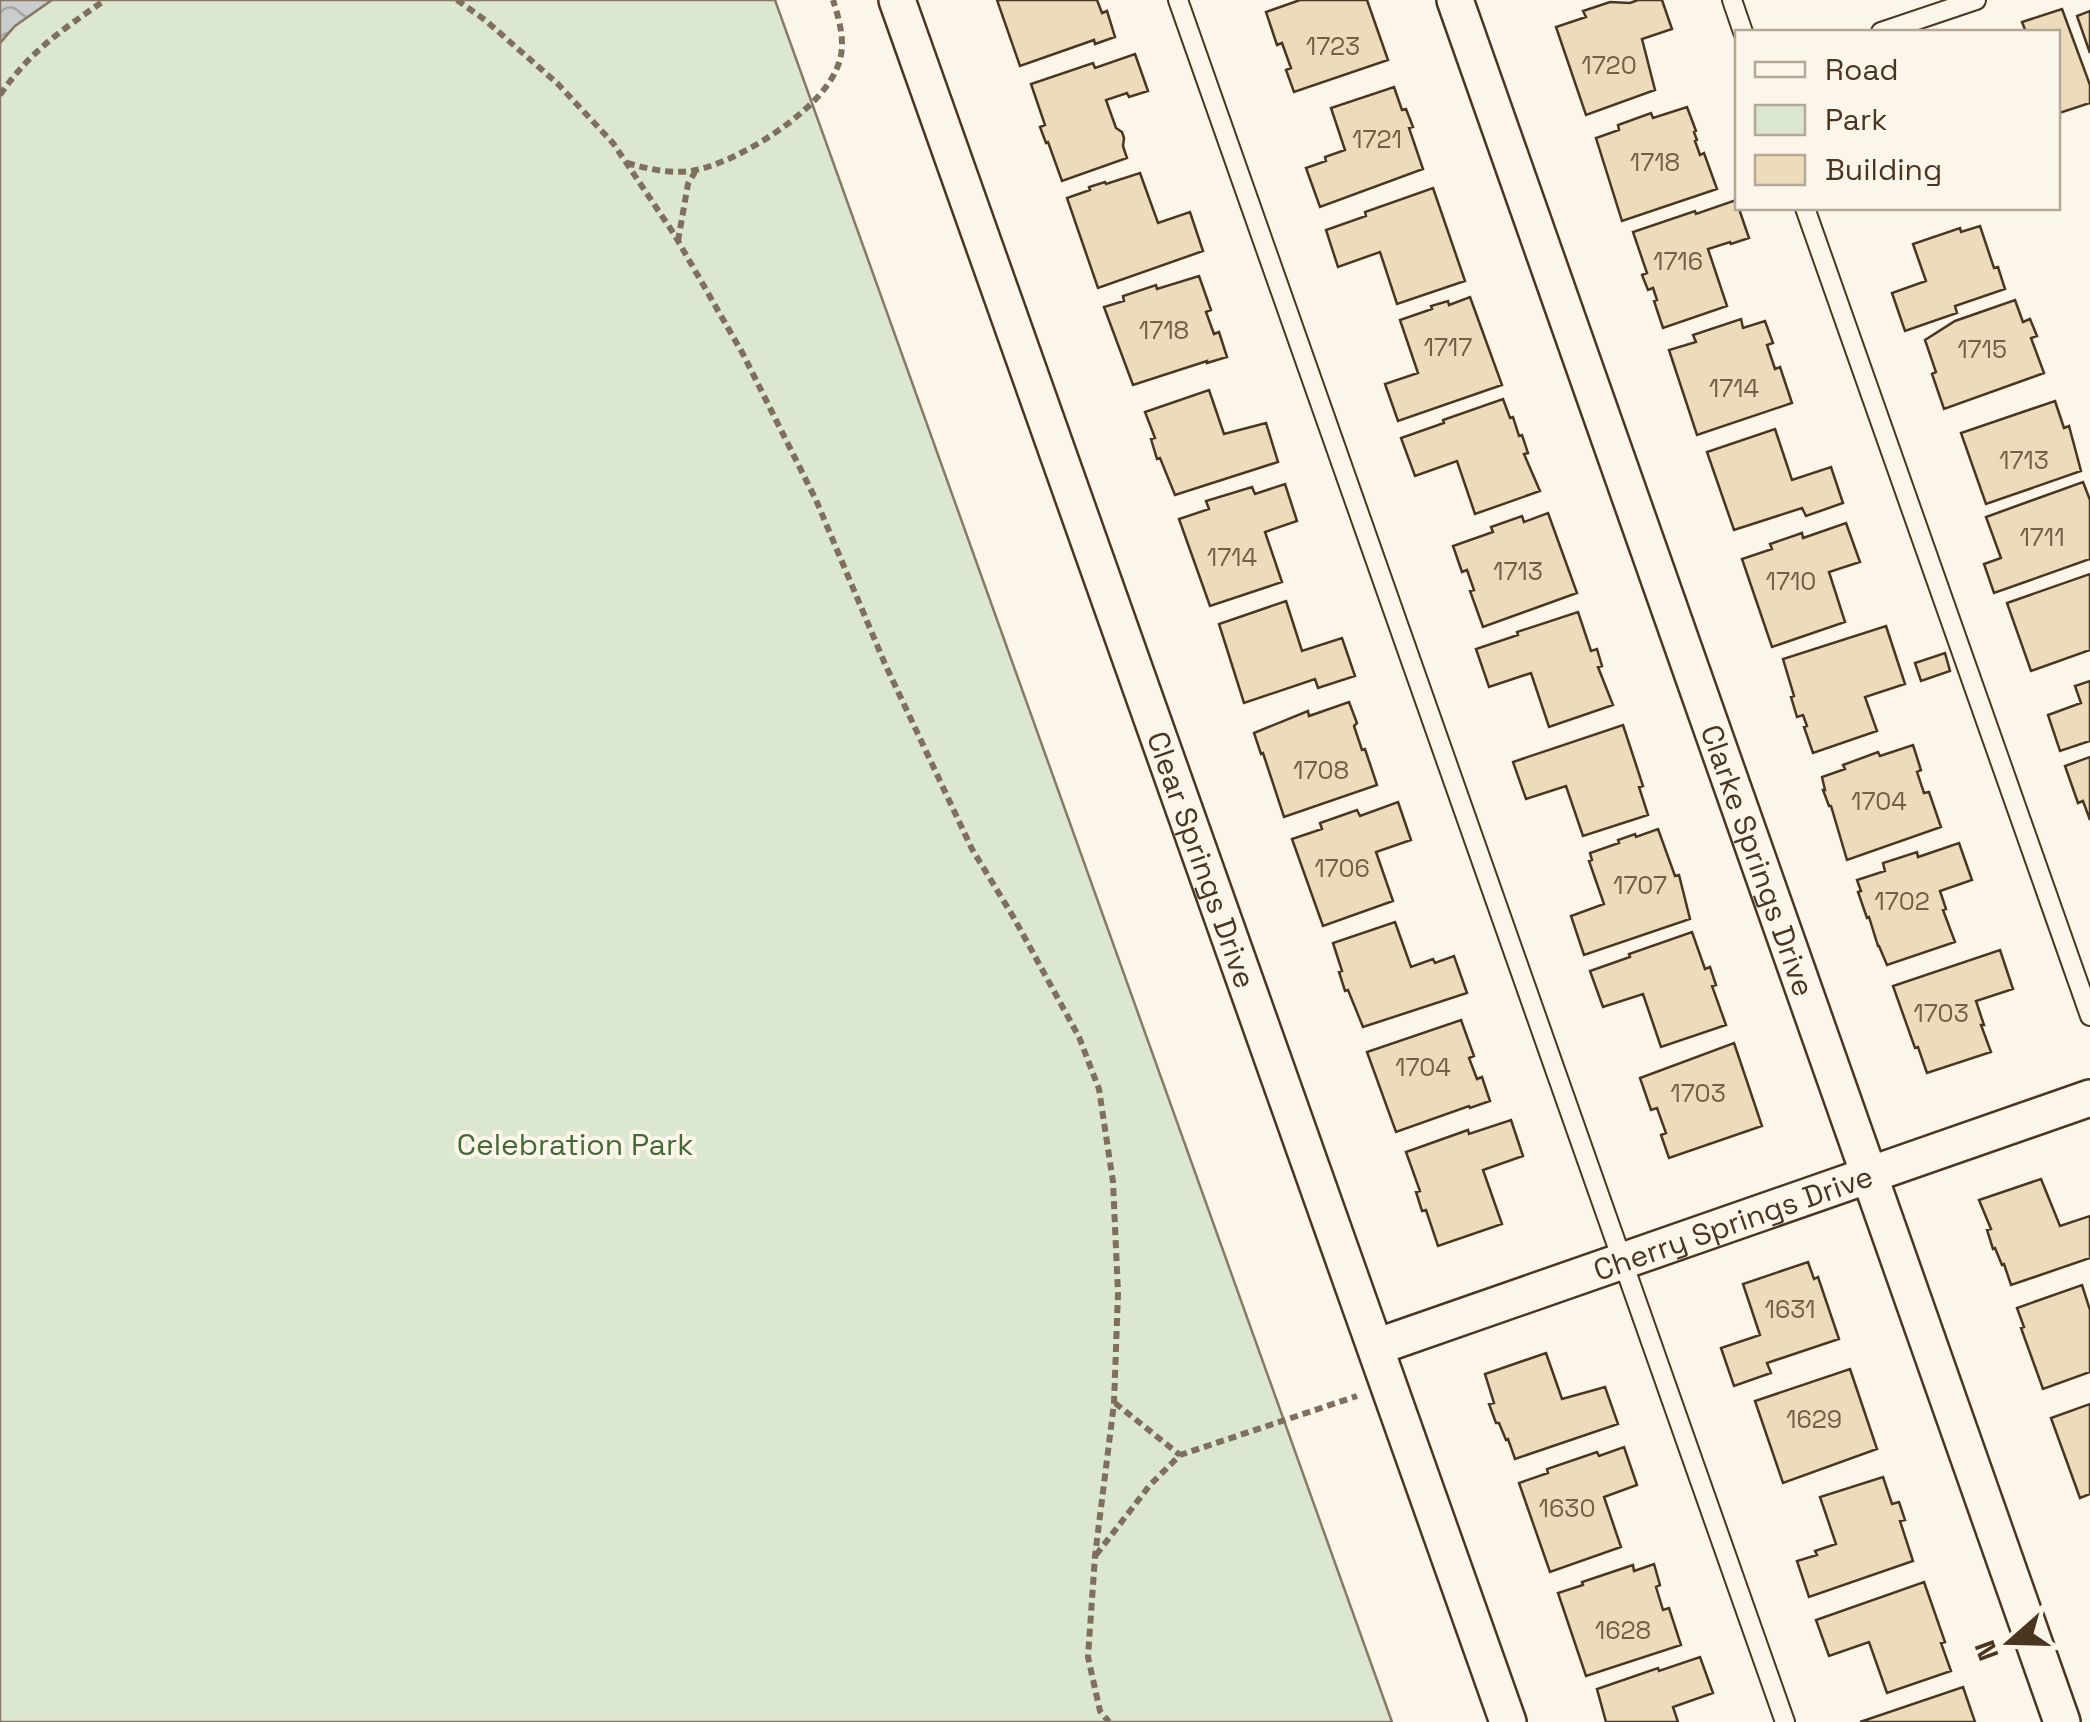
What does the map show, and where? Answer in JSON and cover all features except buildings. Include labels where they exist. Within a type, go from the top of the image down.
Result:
[{"type":"street","name":"Clear Springs Drive","points":[[896,0],[1508,1722]]},
{"type":"street","name":"Clarke Springs Drive","points":[[1455,0],[2062,1722]]},
{"type":"street","name":"Cherry Springs Drive","points":[[1376,1347],[2090,1098]]},
{"type":"lane","points":[[1178,0],[1785,1722]]},
{"type":"lane","points":[[1732,0],[1743,30]]},
{"type":"lane","points":[[1888,30],[1976,0]]},
{"type":"lane","points":[[1806,210],[2090,1016]]},
{"type":"path","points":[[0,95],[50,37],[105,0]]},
{"type":"path","points":[[456,0],[557,82],[613,142],[678,241],[743,354],[808,484],[885,664],[972,849],[1079,1037],[1099,1088],[1113,1182],[1118,1293],[1114,1403],[1095,1556],[1088,1657],[1100,1710],[1109,1722]]},
{"type":"path","points":[[626,162],[663,171],[696,171],[736,155],[780,130],[824,91],[838,68],[843,41],[833,0]]},
{"type":"path","points":[[678,241],[688,184],[696,171]]},
{"type":"path","points":[[1095,1556],[1150,1484],[1180,1456],[1390,1385]]},
{"type":"path","points":[[1114,1403],[1180,1456]]},
{"type":"green space","name":"Celebration Park","points":[[0,0],[775,0],[1392,1722],[0,1722]]},
{"type":"water","points":[[0,0],[52,0],[15,26],[0,43]]}]
